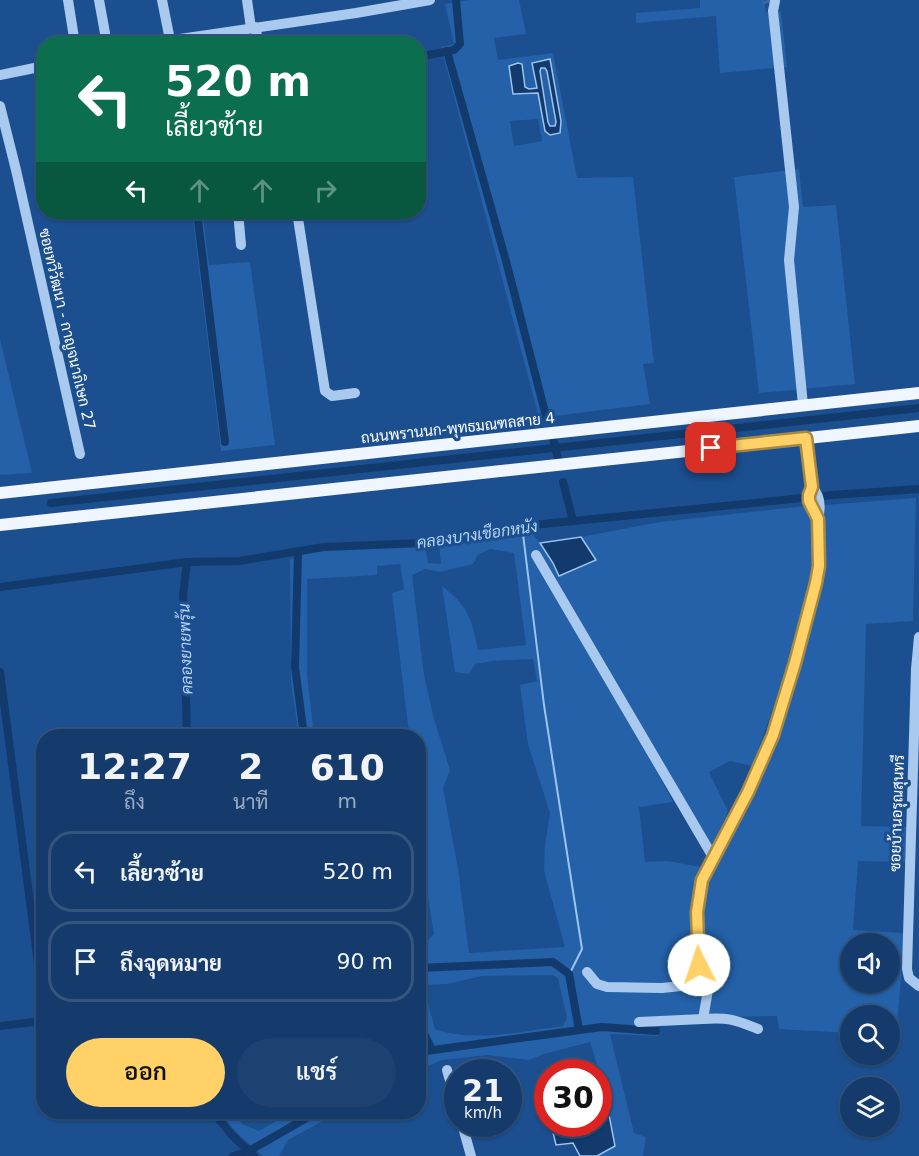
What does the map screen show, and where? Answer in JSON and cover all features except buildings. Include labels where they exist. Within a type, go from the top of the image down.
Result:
[{"type":"main road","name":"ถนนพรานนก-พุทธมณฑลสาย 4","points":[[0,493],[919,393]]},
{"type":"main road","points":[[0,525],[919,426]]},
{"type":"street","points":[[68,0],[74,36]]},
{"type":"street","points":[[99,0],[106,36]]},
{"type":"street","points":[[162,0],[169,36]]},
{"type":"street","points":[[247,0],[256,36]]},
{"type":"street","points":[[362,0],[364,12]]},
{"type":"street","points":[[220,36],[253,28],[364,12],[403,2],[430,0]]},
{"type":"street","points":[[772,5],[794,207],[789,260],[803,405]]},
{"type":"street","points":[[0,75],[36,68]]},
{"type":"street","name":"ซอยทวีวัฒนา - กาญจนาภิเษก 27","points":[[0,106],[80,454]]},
{"type":"street","points":[[239,219],[241,245]]},
{"type":"street","points":[[298,219],[325,391],[332,396],[355,393]]},
{"type":"street","points":[[700,984],[697,912],[702,880],[748,792],[769,745],[816,583],[819,566],[817,515],[809,501],[813,490],[806,438]]},
{"type":"street","points":[[536,555],[713,857]]},
{"type":"street","name":"ซอยบ้านอรุณสุนทรี","points":[[919,637],[916,669],[907,969],[909,978],[919,986]]},
{"type":"street","points":[[587,972],[597,984],[607,987],[662,988],[700,984],[706,986],[708,990],[703,1019]]},
{"type":"street","points":[[639,1022],[725,1017],[758,1029]]},
{"type":"street","points":[[466,1137],[471,1156]]},
{"type":"shaded area","points":[[469,0],[519,0],[526,34],[494,38],[498,60],[553,53],[577,178],[633,177],[654,363],[643,364],[650,404],[539,418],[441,47],[454,44],[445,4]],"holes":[[[550,59],[560,133],[545,131],[538,93],[513,94],[509,66],[523,85],[537,88],[532,63]],[[538,119],[542,141],[514,146],[510,121]]]},
{"type":"shaded area","points":[[700,0],[764,0],[766,12],[781,11],[787,67],[720,73],[716,16],[636,23],[636,13],[700,8]]},
{"type":"shaded area","points":[[550,59],[561,121],[560,133],[550,135],[545,131],[538,93],[513,94],[509,66],[522,64],[525,87],[537,88],[532,63]],"holes":[[[541,68],[545,68],[556,122],[555,126],[550,126],[548,122],[540,71]]]},
{"type":"shaded area","points":[[541,68],[546,68],[547,71],[556,122],[555,126],[550,127],[540,71]]},
{"type":"shaded area","points":[[799,169],[803,207],[836,205],[855,384],[759,393],[734,177]]},
{"type":"shaded area","points":[[193,219],[203,219],[209,265],[250,262],[275,445],[221,451]]},
{"type":"shaded area","points":[[0,339],[32,473],[0,475]]},
{"type":"shaded area","points":[[916,498],[913,621],[866,624],[861,826],[906,827],[905,862],[858,861],[853,930],[905,933],[900,990],[900,933],[840,933],[840,993],[900,993],[899,1005],[840,1005],[840,1032],[779,1029],[777,1016],[656,1018],[658,1036],[610,1034],[634,1133],[646,1137],[643,1156],[597,1156],[615,1145],[612,1129],[612,1059],[595,1059],[590,1042],[529,1060],[488,1055],[444,1059],[426,1067],[426,996],[435,1029],[482,1036],[515,1033],[563,1026],[567,1018],[558,978],[553,975],[482,976],[447,984],[426,985],[426,943],[434,934],[426,886],[426,729],[409,729],[408,725],[392,593],[404,589],[400,564],[377,566],[377,575],[307,579],[307,674],[313,729],[298,729],[291,683],[290,559],[301,557],[304,552],[425,545],[428,563],[441,564],[439,544],[533,534],[559,576],[596,560],[581,537],[660,522],[805,506],[811,515],[815,565],[791,660],[752,766],[730,761],[709,772],[728,811],[716,841],[783,718],[813,614],[825,552],[824,505]],"holes":[[[490,549],[514,553],[526,645],[478,650],[468,614],[458,600],[442,586],[455,672],[469,674],[475,664],[492,661],[533,659],[537,681],[520,685],[528,744],[550,813],[544,871],[565,947],[469,953],[458,869],[443,788],[450,770],[434,719],[424,675],[412,575],[425,569],[440,572],[473,564],[478,555]],[[645,749],[713,848],[702,867],[667,861],[645,862],[639,807],[673,802]]]},
{"type":"shaded area","points":[[581,537],[596,560],[559,576],[540,543]]},
{"type":"shaded area","points":[[225,1119],[239,1119],[242,1124],[259,1131],[280,1119],[326,1119],[288,1140],[279,1156],[263,1156]]},
{"type":"shaded area","points":[[612,1130],[615,1146],[597,1156],[580,1156],[573,1143],[556,1145],[554,1137],[612,1137]]},
{"type":"waterway","points":[[426,55],[454,50],[460,44],[456,0]]},
{"type":"waterway","points":[[447,51],[506,261],[546,416]]},
{"type":"waterway","points":[[198,219],[225,442]]},
{"type":"waterway","points":[[51,503],[919,408]]},
{"type":"waterway","points":[[553,439],[558,458]]},
{"type":"waterway","points":[[563,482],[573,521]]},
{"type":"waterway","name":"คลองบางเชือกหนัง","points":[[0,587],[187,562],[239,561],[324,547],[448,542],[522,526],[833,495],[919,489]]},
{"type":"waterway","points":[[522,526],[544,705],[582,949],[569,975]]},
{"type":"waterway","points":[[298,552],[295,667],[303,729]]},
{"type":"waterway","name":"คลองยายพรุ้น","points":[[187,562],[183,595],[187,729]]},
{"type":"waterway","points":[[0,672],[36,948]]},
{"type":"waterway","points":[[426,968],[553,962],[569,974],[579,1030]]},
{"type":"waterway","points":[[0,1026],[36,1022]]},
{"type":"waterway","points":[[426,1051],[602,1027],[656,1031]]},
{"type":"waterway","points":[[426,1038],[432,1050]]},
{"type":"waterway","name":"คลองยายพรุ้น","points":[[219,1119],[254,1156]]},
{"type":"waterway","points":[[233,1156],[249,1151],[305,1119]]},
{"type":"route","points":[[699,965],[696,929],[698,895],[702,880],[741,808],[773,735],[810,608],[819,566],[818,519],[809,501],[812,487],[806,438],[711,448]]}]
